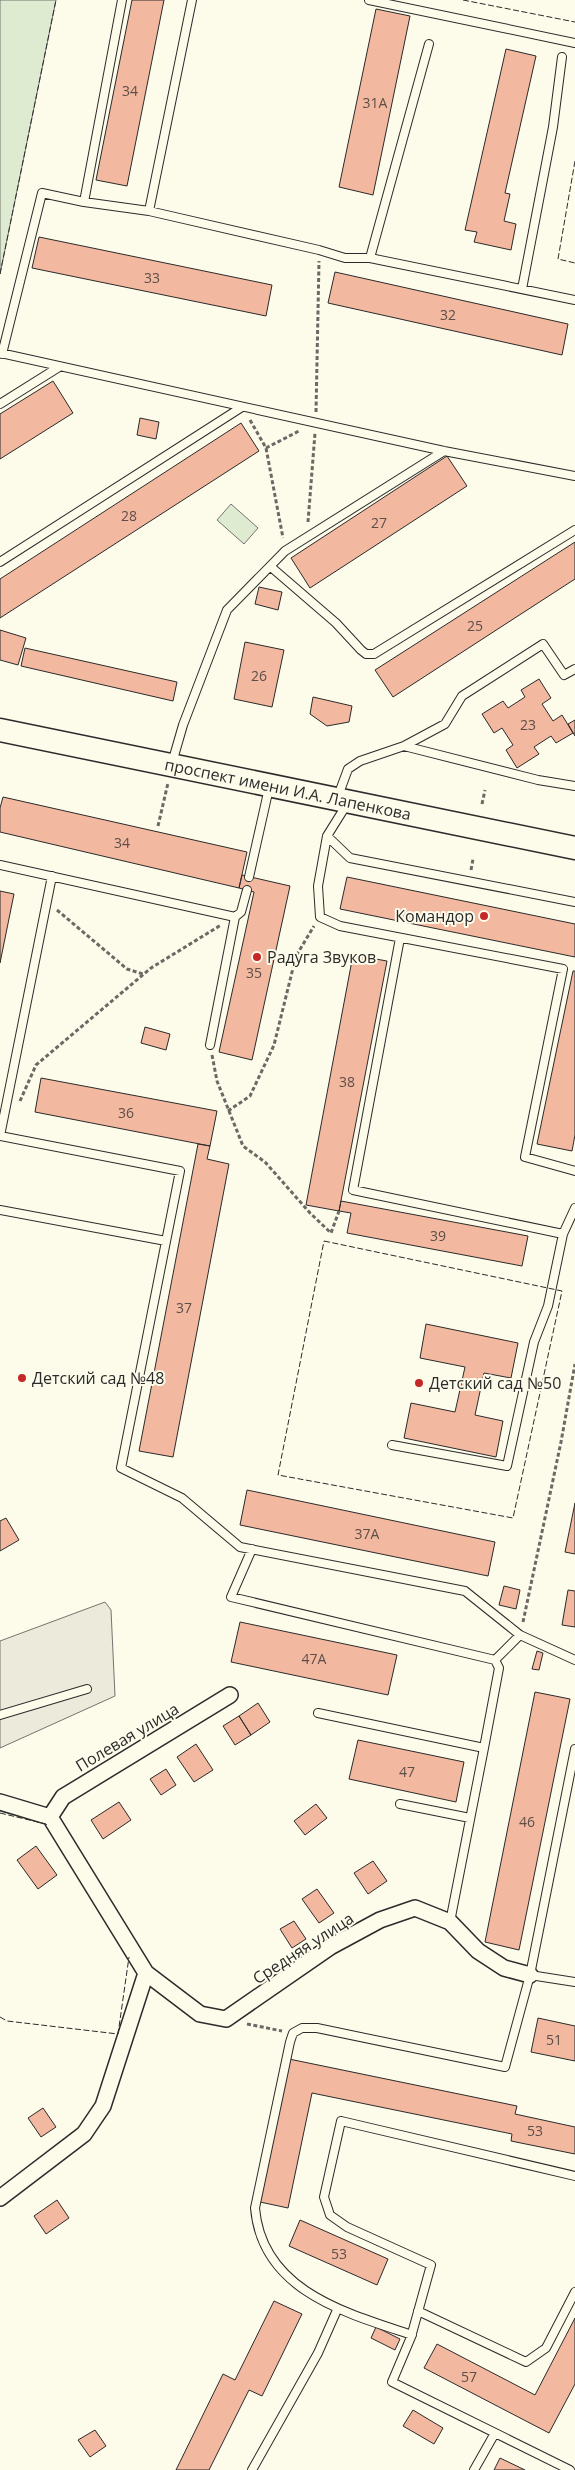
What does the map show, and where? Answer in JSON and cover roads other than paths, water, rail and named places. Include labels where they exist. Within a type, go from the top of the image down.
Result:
[{"type":"main road","name":"проспект имени И.А. Лапенкова","points":[[0,730],[575,848]]},
{"type":"street","name":"Полевая улица","points":[[50,1817],[63,1797],[230,1695]]},
{"type":"street","points":[[0,1802],[50,1817],[146,1973],[102,2106],[89,2127],[84,2134],[0,2198]]},
{"type":"street","name":"Средняя улица","points":[[146,1973],[200,2014],[226,2019],[330,1947],[380,1920],[415,1908],[450,1922],[478,1951],[504,1968],[530,1975]]},
{"type":"lane","points":[[84,202],[122,0]]},
{"type":"lane","points":[[149,211],[192,0]]},
{"type":"lane","points":[[369,0],[575,43]]},
{"type":"lane","points":[[370,258],[429,44]]},
{"type":"lane","points":[[522,289],[553,126],[562,58]]},
{"type":"lane","points":[[575,300],[370,258],[345,258],[319,250],[149,211],[84,202],[42,193],[1,354],[444,451],[575,476]]},
{"type":"lane","points":[[0,404],[59,367]]},
{"type":"lane","points":[[0,562],[242,407]]},
{"type":"lane","points":[[172,766],[183,725],[227,610],[285,551],[444,451]]},
{"type":"lane","points":[[271,567],[336,623],[360,650],[366,654],[374,654],[575,530]]},
{"type":"lane","points":[[575,669],[564,676],[543,644],[462,696],[445,724],[404,746],[360,761],[348,769],[342,801],[327,836],[318,886],[320,917],[340,926],[563,969],[525,1156],[575,1171]]},
{"type":"lane","points":[[404,746],[538,780],[575,786]]},
{"type":"lane","points":[[249,877],[269,786]]},
{"type":"lane","points":[[327,836],[350,858],[575,902]]},
{"type":"lane","points":[[0,865],[235,917]]},
{"type":"lane","points":[[52,876],[0,1137],[180,1171],[121,1468],[182,1498],[240,1547],[465,1591],[520,1635],[575,1660]]},
{"type":"lane","points":[[210,1045],[235,917],[241,912],[246,890]]},
{"type":"lane","points":[[400,938],[352,1190],[563,1234]]},
{"type":"lane","points":[[392,1445],[507,1466],[534,1342],[548,1306],[563,1234],[575,1208]]},
{"type":"lane","points":[[0,1210],[166,1241]]},
{"type":"lane","points":[[252,1549],[231,1597],[494,1660],[498,1668],[450,1922]]},
{"type":"lane","points":[[494,1660],[520,1635]]},
{"type":"lane","points":[[0,1715],[87,1689]]},
{"type":"lane","points":[[318,1713],[484,1748]]},
{"type":"lane","points":[[412,2336],[338,2310],[302,2289],[282,2271],[262,2243],[256,2225],[255,2208],[293,2033],[302,2028],[317,2028],[505,2067],[530,1975],[575,1749]]},
{"type":"lane","points":[[400,1804],[470,1818]]},
{"type":"lane","points":[[530,1975],[575,1982]]},
{"type":"lane","points":[[570,2470],[392,2382],[412,2336],[431,2265],[347,2227],[330,2214],[324,2197],[341,2121],[575,2176]]},
{"type":"lane","points":[[418,2311],[526,2362],[546,2348],[575,2292]]},
{"type":"lane","points":[[252,2470],[318,2353],[338,2310]]},
{"type":"lane","points":[[474,2470],[495,2433]]},
{"type":"place","name":"Командор","points":[[484,916]]},
{"type":"place","name":"Радуга Звуков","points":[[257,957]]},
{"type":"place","name":"Детский сад №48","points":[[22,1378]]},
{"type":"place","name":"Детский сад №50","points":[[419,1383]]}]
